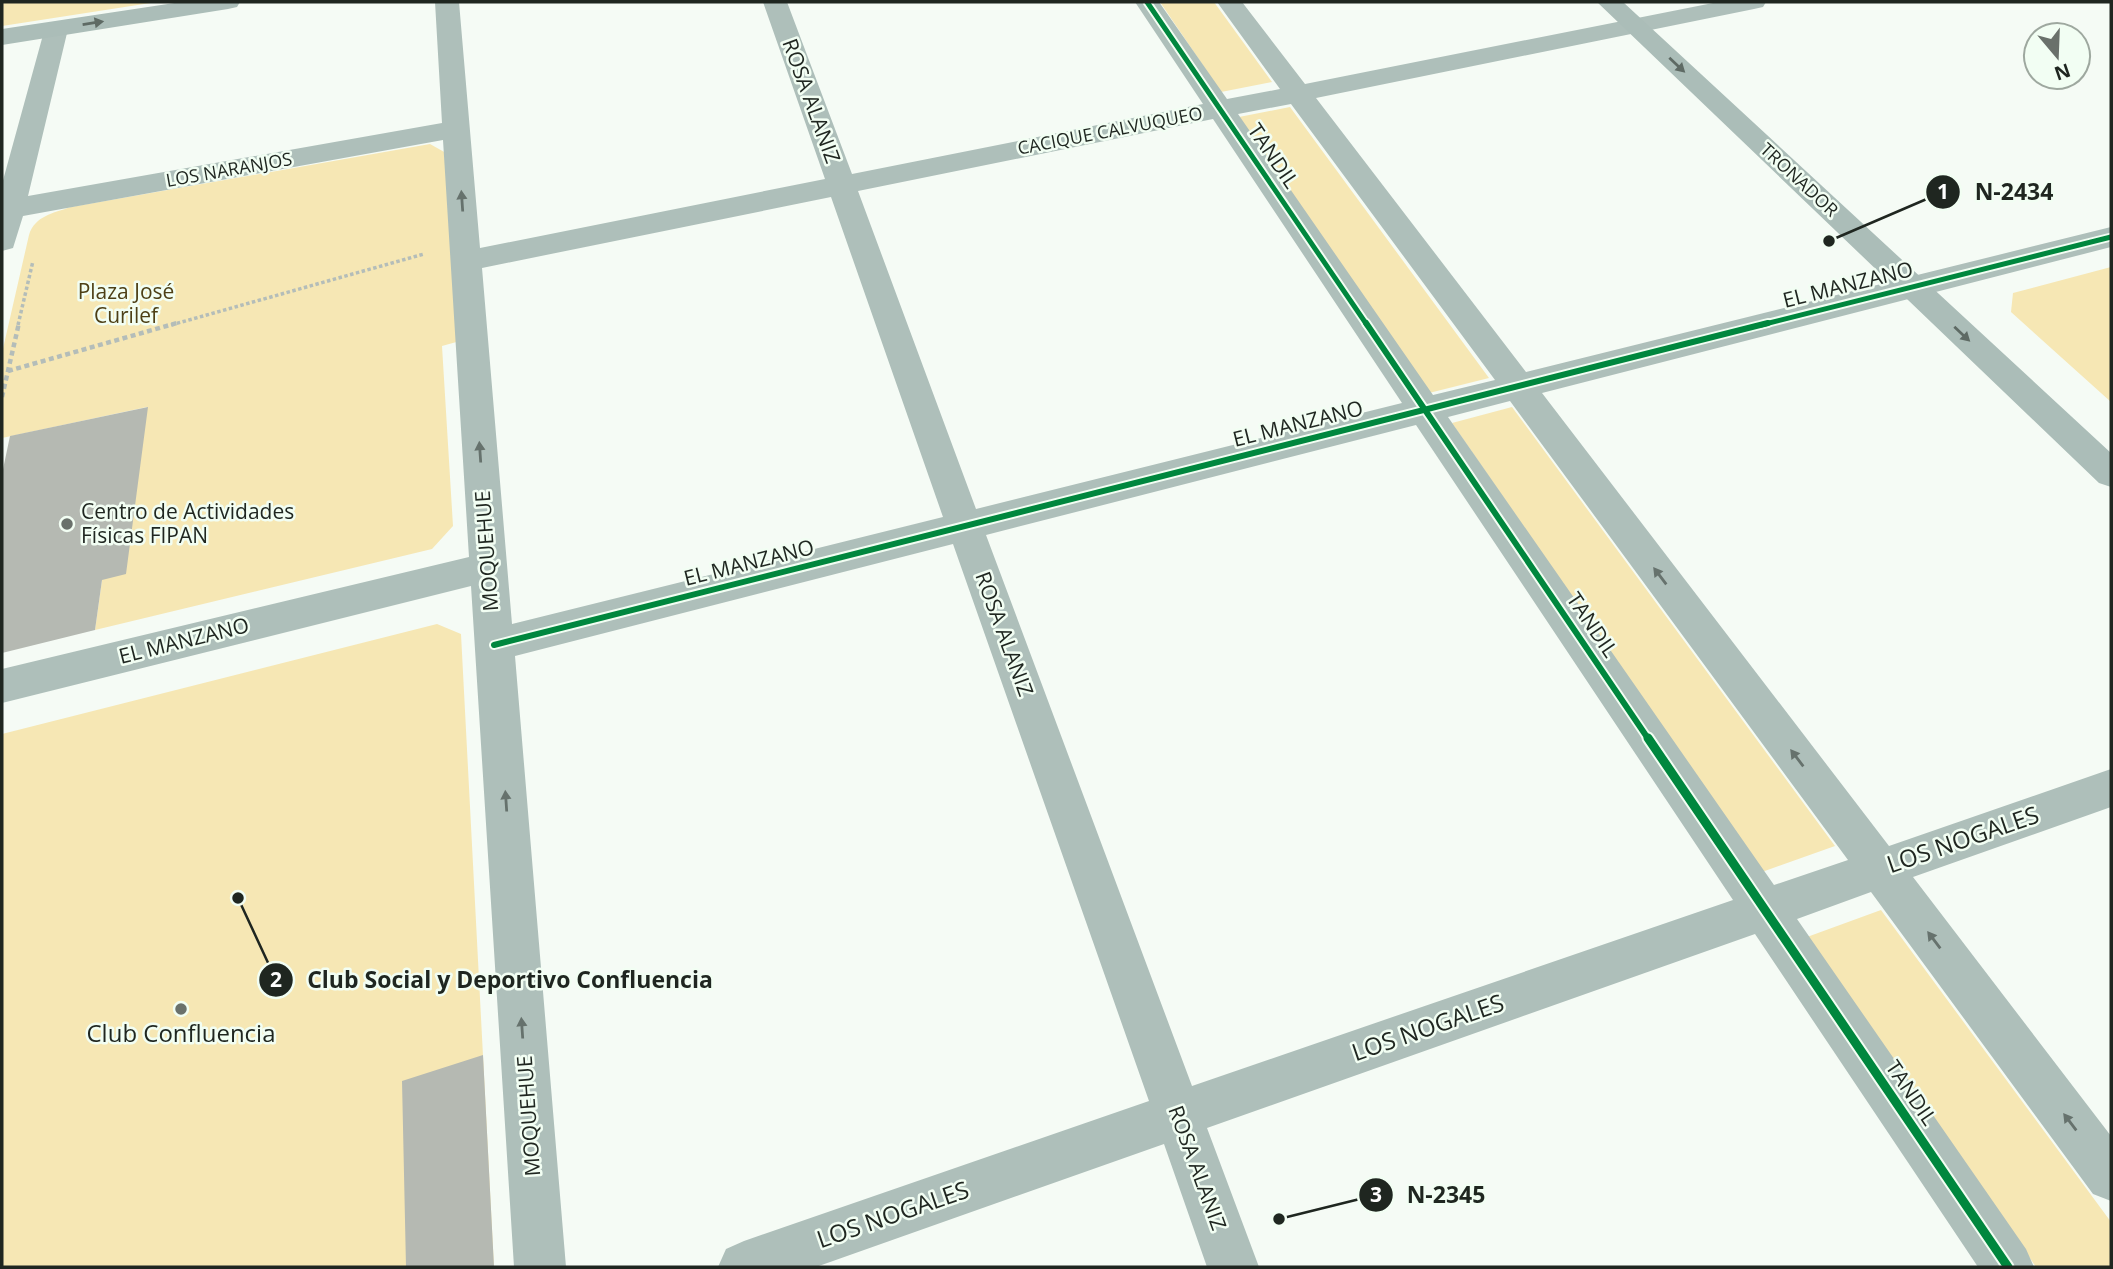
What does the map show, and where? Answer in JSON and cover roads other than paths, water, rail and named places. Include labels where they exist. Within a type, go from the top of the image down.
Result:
[{"type":"main road","points":[[2,37],[228,2]]},
{"type":"main road","name":"TRONADOR","points":[[1609,2],[2111,474]]},
{"type":"street","name":"MOQUEHUE","points":[[447,2],[457,129],[449,256],[488,567],[540,1267]]},
{"type":"street","name":"ROSA ALANIZ","points":[[775,2],[1233,1267]]},
{"type":"street","name":"TANDIL","points":[[1147,2],[2008,1267]]},
{"type":"street","points":[[1228,2],[2111,1176]]},
{"type":"street","name":"CACIQUE CALVUQUEO","points":[[449,256],[841,185],[1754,2]]},
{"type":"street","points":[[2,241],[6,209],[55,29]]},
{"type":"street","name":"LOS NARANJOS","points":[[6,209],[457,129]]},
{"type":"street","name":"EL MANZANO","points":[[494,645],[2111,237]]},
{"type":"street","name":"EL MANZANO","points":[[2,686],[488,567]]},
{"type":"street","name":"LOS NOGALES","points":[[744,1267],[2111,788]]},
{"type":"place","name":"N-2434","points":[[1829,241]]},
{"type":"place","name":"Centro de Actividades Físicas FIPAN","points":[[67,524]]},
{"type":"place","name":"Club Social y Deportivo Confluencia","points":[[238,898]]},
{"type":"place","name":"Club Confluencia","points":[[181,1009]]},
{"type":"place","name":"N-2345","points":[[1279,1219]]},
{"type":"park label","name":"Plaza José Curilef","points":[[126,304]]}]
